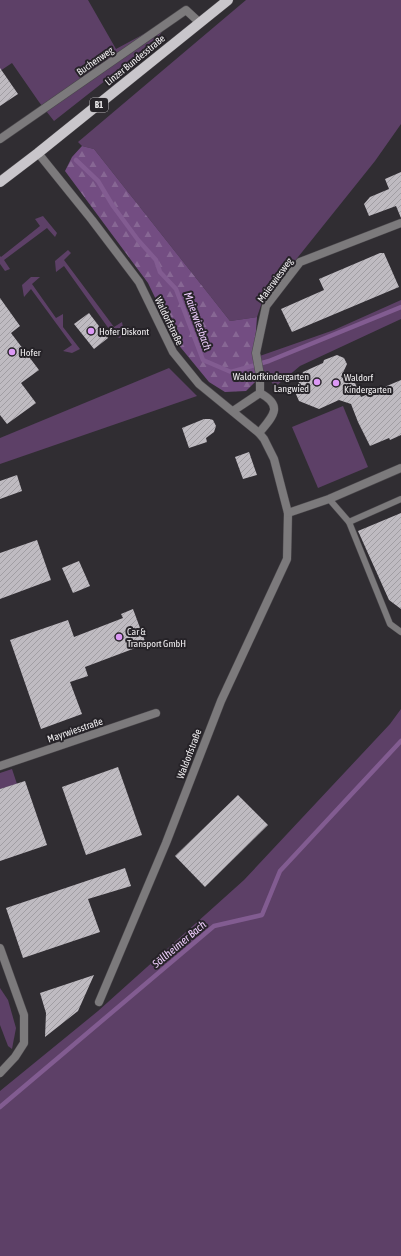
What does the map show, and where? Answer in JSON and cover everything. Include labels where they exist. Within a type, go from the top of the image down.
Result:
[{"type":"main road","name":"Linzer Bundesstraße","points":[[38,154],[228,0]]},
{"type":"main road","name":"B1","points":[[0,182],[38,154]]},
{"type":"street","name":"Buchenweg","points":[[0,139],[186,10],[200,23]]},
{"type":"street","name":"Waldorfstraße","points":[[38,154],[92,220],[139,282],[173,352],[199,384],[233,411],[264,439],[274,459],[288,514],[287,559],[221,701],[166,843],[99,1002]]},
{"type":"street","name":"Maierwiesweg","points":[[260,392],[260,375],[256,353],[266,306],[300,262],[401,223]]},
{"type":"street","points":[[233,411],[260,392],[270,398],[274,407],[271,418],[259,433]]},
{"type":"street","points":[[288,514],[330,499],[401,468]]},
{"type":"street","name":"Mayrwiesstraße","points":[[0,766],[156,713]]},
{"type":"street","points":[[0,948],[24,1015],[24,1043],[15,1057],[0,1073]]},
{"type":"lane","points":[[330,499],[349,522],[390,624],[401,632]]},
{"type":"lane","points":[[349,522],[401,499]]},
{"type":"shaded area","points":[[0,0],[88,0],[116,49],[168,21],[157,40],[54,121],[12,63],[0,71]]},
{"type":"shaded area","points":[[246,0],[401,0],[401,124],[375,161],[262,302],[257,317],[230,321],[94,149],[82,146],[78,142]]},
{"type":"shaded area","points":[[43,216],[57,233],[55,237],[47,228],[4,260],[10,269],[5,271],[0,264],[0,256],[1,257],[40,226],[35,219]]},
{"type":"shaded area","points":[[68,250],[71,253],[64,260],[114,327],[122,322],[124,333],[120,338],[114,336],[64,266],[56,272],[55,261]]},
{"type":"shaded area","points":[[31,277],[40,277],[32,284],[56,318],[63,314],[63,327],[80,349],[72,353],[63,351],[72,345],[31,289],[24,297],[22,285]]},
{"type":"shaded area","points":[[401,300],[401,319],[300,366],[275,387],[254,358],[334,330]]},
{"type":"shaded area","points":[[169,368],[197,396],[0,464],[0,438]]},
{"type":"shaded area","points":[[343,406],[368,467],[318,488],[292,427]]},
{"type":"shaded area","points":[[401,709],[401,1256],[0,1256],[0,1091],[98,1011],[244,880],[390,724]]},
{"type":"shaded area","points":[[12,769],[17,784],[0,789],[0,773]]},
{"type":"shaded area","points":[[0,988],[8,1000],[16,1028],[12,1049],[8,1046],[0,1025]]},
{"type":"green space","points":[[82,146],[94,149],[230,321],[257,317],[254,358],[264,373],[246,391],[225,392],[209,382],[177,343],[148,283],[65,171],[72,157]]},
{"type":"building","points":[[0,68],[18,94],[0,106]]},
{"type":"building","points":[[401,172],[401,218],[396,206],[369,216],[364,204],[370,197],[389,189],[385,179]]},
{"type":"building","points":[[380,253],[384,253],[399,287],[292,332],[281,309],[324,290],[319,279]]},
{"type":"building","name":"Hofer","points":[[0,298],[20,326],[11,333],[39,370],[21,383],[36,403],[7,424],[0,415]]},
{"type":"building","points":[[89,313],[108,338],[94,349],[74,324]]},
{"type":"building","points":[[337,355],[344,358],[347,364],[341,377],[355,383],[361,397],[401,380],[401,435],[370,446],[351,404],[339,400],[319,409],[299,401],[295,392],[303,372],[323,363],[324,360]]},
{"type":"building","points":[[204,419],[213,420],[216,426],[214,432],[206,438],[207,442],[189,448],[182,428]]},
{"type":"building","points":[[249,452],[257,475],[243,479],[235,457]]},
{"type":"building","points":[[17,475],[22,491],[0,499],[0,481]]},
{"type":"building","points":[[401,513],[401,609],[389,600],[358,531]]},
{"type":"building","points":[[37,540],[51,580],[0,599],[0,553]]},
{"type":"building","points":[[79,561],[90,586],[73,593],[62,568]]},
{"type":"building","points":[[133,609],[146,644],[85,667],[88,676],[70,682],[82,714],[41,729],[10,640],[68,620],[74,637],[123,618],[121,614]]},
{"type":"building","points":[[118,767],[142,835],[86,855],[62,787]]},
{"type":"building","points":[[25,781],[47,845],[0,861],[0,789]]},
{"type":"building","points":[[238,795],[268,825],[205,887],[175,856]]},
{"type":"building","points":[[125,868],[131,886],[88,899],[100,932],[23,958],[6,908]]},
{"type":"building","points":[[94,975],[78,1011],[45,1037],[46,1013],[40,993]]},
{"type":"waterway","name":"Maierwiesbach","points":[[76,160],[98,181],[113,206],[138,240],[156,260],[160,272],[176,289],[203,360],[231,372],[269,361],[401,307]]},
{"type":"waterway","name":"Söllheimer Bach","points":[[0,1107],[214,926],[262,915],[280,871],[401,741]]},
{"type":"place","name":"Hofer Diskont","points":[[91,331]]},
{"type":"place","name":"Hofer","points":[[12,352]]},
{"type":"place","name":"Waldorfkindergarten Langwied","points":[[317,382]]},
{"type":"place","name":"Waldorf Kindergarten","points":[[336,383]]},
{"type":"place","name":"Car & Transport GmbH","points":[[119,637]]}]
